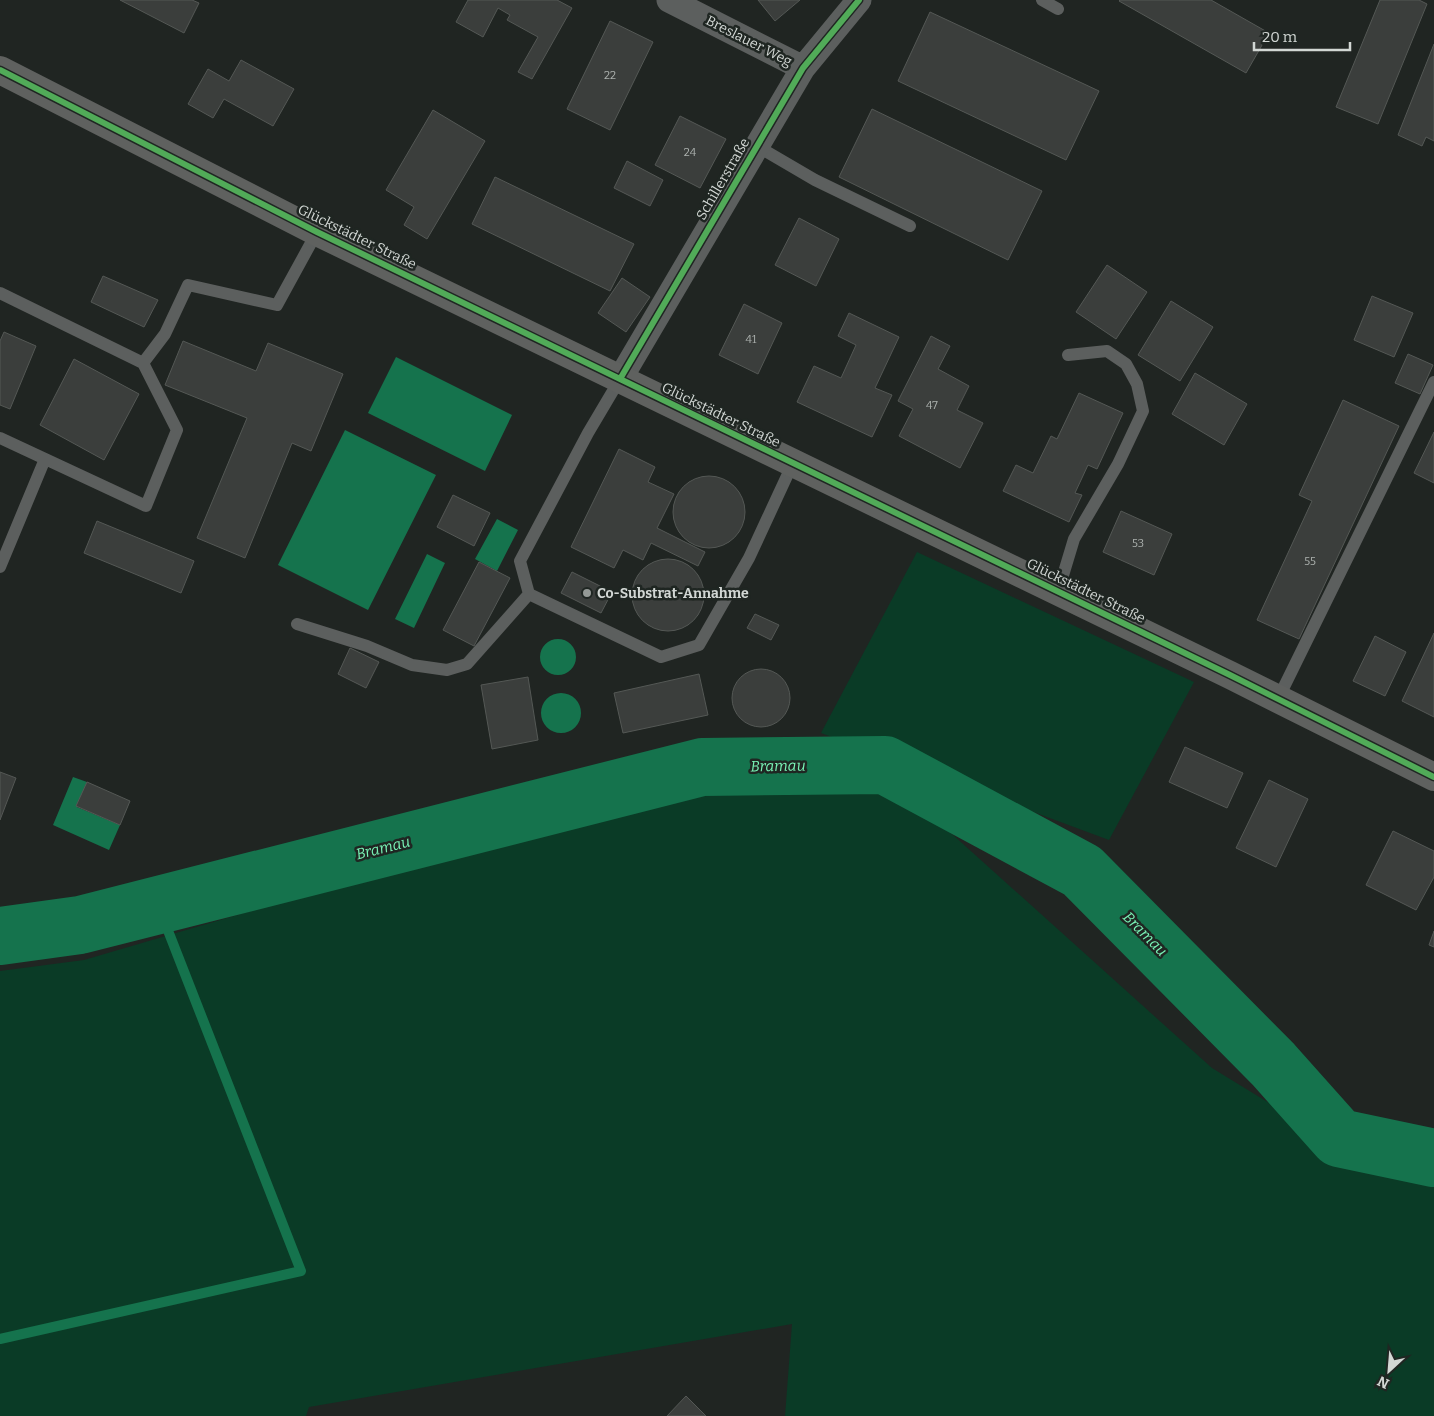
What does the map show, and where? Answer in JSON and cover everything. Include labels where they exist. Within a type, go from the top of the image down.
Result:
[{"type":"street","name":"Breslauer Weg","points":[[669,0],[803,68]]},
{"type":"street","name":"Schillerstraße","points":[[620,379],[803,68],[859,0]]},
{"type":"street","name":"Glückstädter Straße","points":[[0,70],[317,232],[1430,772]]},
{"type":"lane","points":[[1042,0],[1058,9]]},
{"type":"lane","points":[[757,146],[815,180],[910,226]]},
{"type":"lane","points":[[143,363],[165,334],[188,286],[277,305],[317,232]]},
{"type":"lane","points":[[0,293],[143,363],[177,430],[146,506],[0,438]]},
{"type":"lane","points":[[1058,592],[1074,539],[1118,464],[1143,411],[1137,384],[1126,364],[1107,351],[1068,355]]},
{"type":"lane","points":[[620,379],[588,433],[520,561],[529,594],[661,657],[698,645],[749,558],[793,463]]},
{"type":"lane","points":[[1278,699],[1434,382]]},
{"type":"lane","points":[[0,567],[45,459]]},
{"type":"lane","points":[[297,624],[367,646],[412,665],[447,670],[467,664],[529,594]]},
{"type":"shaded area","points":[[396,357],[512,415],[485,471],[368,413]]},
{"type":"shaded area","points":[[345,430],[436,475],[368,610],[278,565]]},
{"type":"shaded area","points":[[497,519],[518,530],[497,571],[475,559]]},
{"type":"shaded area","points":[[917,552],[1194,682],[1109,840],[821,733]]},
{"type":"shaded area","points":[[427,554],[445,563],[414,628],[395,619]]},
{"type":"shaded area","points":[[558,639],[565,640],[571,644],[575,650],[575,664],[571,670],[565,674],[558,675],[551,674],[545,670],[541,664],[540,657],[541,650],[545,644],[551,640]]},
{"type":"shaded area","points":[[565,693],[572,696],[578,702],[581,713],[580,721],[572,730],[565,733],[557,733],[550,730],[542,721],[541,709],[544,702],[553,694]]},
{"type":"shaded area","points":[[882,771],[1212,1068],[1336,1144],[1434,1164],[1434,1416],[785,1416],[792,1324],[309,1407],[306,1416],[0,1416],[0,971],[84,960],[701,779]]},
{"type":"shaded area","points":[[73,777],[87,782],[77,807],[120,825],[109,850],[53,825]]},
{"type":"building","points":[[120,0],[192,0],[199,3],[184,33]]},
{"type":"building","points":[[468,0],[557,0],[572,8],[532,79],[518,72],[538,37],[507,20],[510,15],[498,8],[483,37],[456,22]]},
{"type":"building","points":[[758,0],[800,0],[775,21]]},
{"type":"building","points":[[1120,0],[1211,0],[1269,33],[1246,73]]},
{"type":"building","points":[[1380,0],[1419,0],[1427,4],[1378,124],[1336,107]]},
{"type":"building","points":[[930,12],[1099,91],[1066,160],[898,81]]},
{"type":"building","points":[[610,21],[653,42],[610,130],[567,109]]},
{"type":"building","points":[[1434,44],[1434,141],[1426,137],[1422,146],[1398,135]]},
{"type":"building","points":[[241,60],[294,89],[273,126],[224,99],[213,118],[188,104],[208,69],[229,81]]},
{"type":"building","points":[[872,109],[1042,191],[1008,260],[839,177]]},
{"type":"building","points":[[433,110],[485,141],[427,239],[404,225],[414,207],[386,190]]},
{"type":"building","points":[[680,116],[726,139],[700,188],[655,165]]},
{"type":"building","points":[[627,161],[663,180],[650,206],[614,188]]},
{"type":"building","points":[[495,177],[634,244],[610,291],[472,224]]},
{"type":"building","points":[[799,218],[839,239],[816,286],[775,265]]},
{"type":"building","points":[[1107,265],[1147,292],[1116,339],[1076,312]]},
{"type":"building","points":[[103,276],[158,300],[144,327],[91,302]]},
{"type":"building","points":[[622,278],[650,297],[626,332],[598,313]]},
{"type":"building","points":[[1372,296],[1413,313],[1394,357],[1354,340]]},
{"type":"building","points":[[1171,301],[1213,327],[1180,381],[1138,355]]},
{"type":"building","points":[[744,304],[782,323],[758,374],[719,355]]},
{"type":"building","points":[[849,313],[899,337],[875,388],[892,395],[872,437],[797,402],[814,366],[841,378],[856,345],[838,336]]},
{"type":"building","points":[[4,332],[36,346],[10,409],[0,405],[0,341]]},
{"type":"building","points":[[931,336],[950,346],[938,369],[969,386],[957,410],[983,423],[960,468],[899,436],[913,409],[898,401]]},
{"type":"building","points":[[183,341],[256,371],[268,343],[343,374],[311,451],[292,443],[245,558],[197,538],[247,418],[165,385]]},
{"type":"building","points":[[1408,354],[1433,365],[1420,394],[1395,383]]},
{"type":"building","points":[[74,359],[139,394],[104,460],[40,425]]},
{"type":"building","points":[[1195,373],[1247,404],[1224,445],[1172,414]]},
{"type":"building","points":[[1079,393],[1123,413],[1097,469],[1088,465],[1075,493],[1082,495],[1069,522],[1003,491],[1016,465],[1033,473],[1051,436],[1057,439]]},
{"type":"building","points":[[1343,400],[1399,426],[1299,639],[1257,620],[1312,501],[1299,495]]},
{"type":"building","points":[[1434,432],[1434,483],[1414,473]]},
{"type":"building","points":[[619,449],[655,467],[648,482],[674,494],[657,528],[705,552],[698,566],[651,543],[643,560],[623,550],[614,568],[571,547]]},
{"type":"building","points":[[709,476],[729,482],[739,492],[745,512],[739,532],[729,542],[709,548],[689,542],[679,532],[673,512],[679,492],[689,482]]},
{"type":"building","points":[[453,495],[490,513],[474,546],[437,527]]},
{"type":"building","points":[[1121,511],[1172,534],[1154,575],[1103,552]]},
{"type":"building","points":[[97,521],[194,561],[181,593],[84,553]]},
{"type":"building","points":[[668,559],[688,565],[698,575],[704,595],[698,615],[688,625],[668,631],[648,625],[638,615],[632,595],[638,575],[648,565]]},
{"type":"building","points":[[479,562],[510,578],[474,646],[443,630]]},
{"type":"building","name":"Co-Substrat-Annahme","points":[[572,572],[612,592],[601,613],[561,593]]},
{"type":"building","points":[[755,614],[779,625],[771,640],[747,628]]},
{"type":"building","points":[[1434,633],[1434,717],[1402,701]]},
{"type":"building","points":[[1375,636],[1406,652],[1385,696],[1353,681]]},
{"type":"building","points":[[350,648],[379,662],[366,688],[338,674]]},
{"type":"building","points":[[755,669],[767,669],[782,677],[790,692],[790,704],[782,719],[767,727],[755,727],[740,719],[732,704],[732,692],[740,677]]},
{"type":"building","points":[[699,674],[708,715],[623,733],[614,693]]},
{"type":"building","points":[[528,677],[538,740],[492,749],[481,685]]},
{"type":"building","points":[[1185,747],[1243,773],[1227,808],[1169,782]]},
{"type":"building","points":[[0,772],[16,778],[0,820]]},
{"type":"building","points":[[1269,780],[1308,799],[1276,867],[1236,848]]},
{"type":"building","points":[[87,782],[130,801],[120,825],[76,806]]},
{"type":"building","points":[[1393,831],[1434,851],[1434,877],[1416,910],[1366,885]]},
{"type":"building","points":[[1434,931],[1434,947],[1429,945]]},
{"type":"building","points":[[686,1396],[706,1416],[667,1416]]},
{"type":"waterway","name":"Bramau","points":[[0,936],[80,925],[702,767],[885,765],[1082,871],[1273,1064],[1339,1138],[1434,1158]]},
{"type":"waterway","points":[[0,1339],[301,1271],[158,905]]},
{"type":"cycle path","points":[[620,379],[803,68],[859,0]]},
{"type":"cycle path","points":[[0,70],[317,232],[1230,675],[1434,777]]},
{"type":"place","name":"Co-Substrat-Annahme","points":[[587,593]]}]
